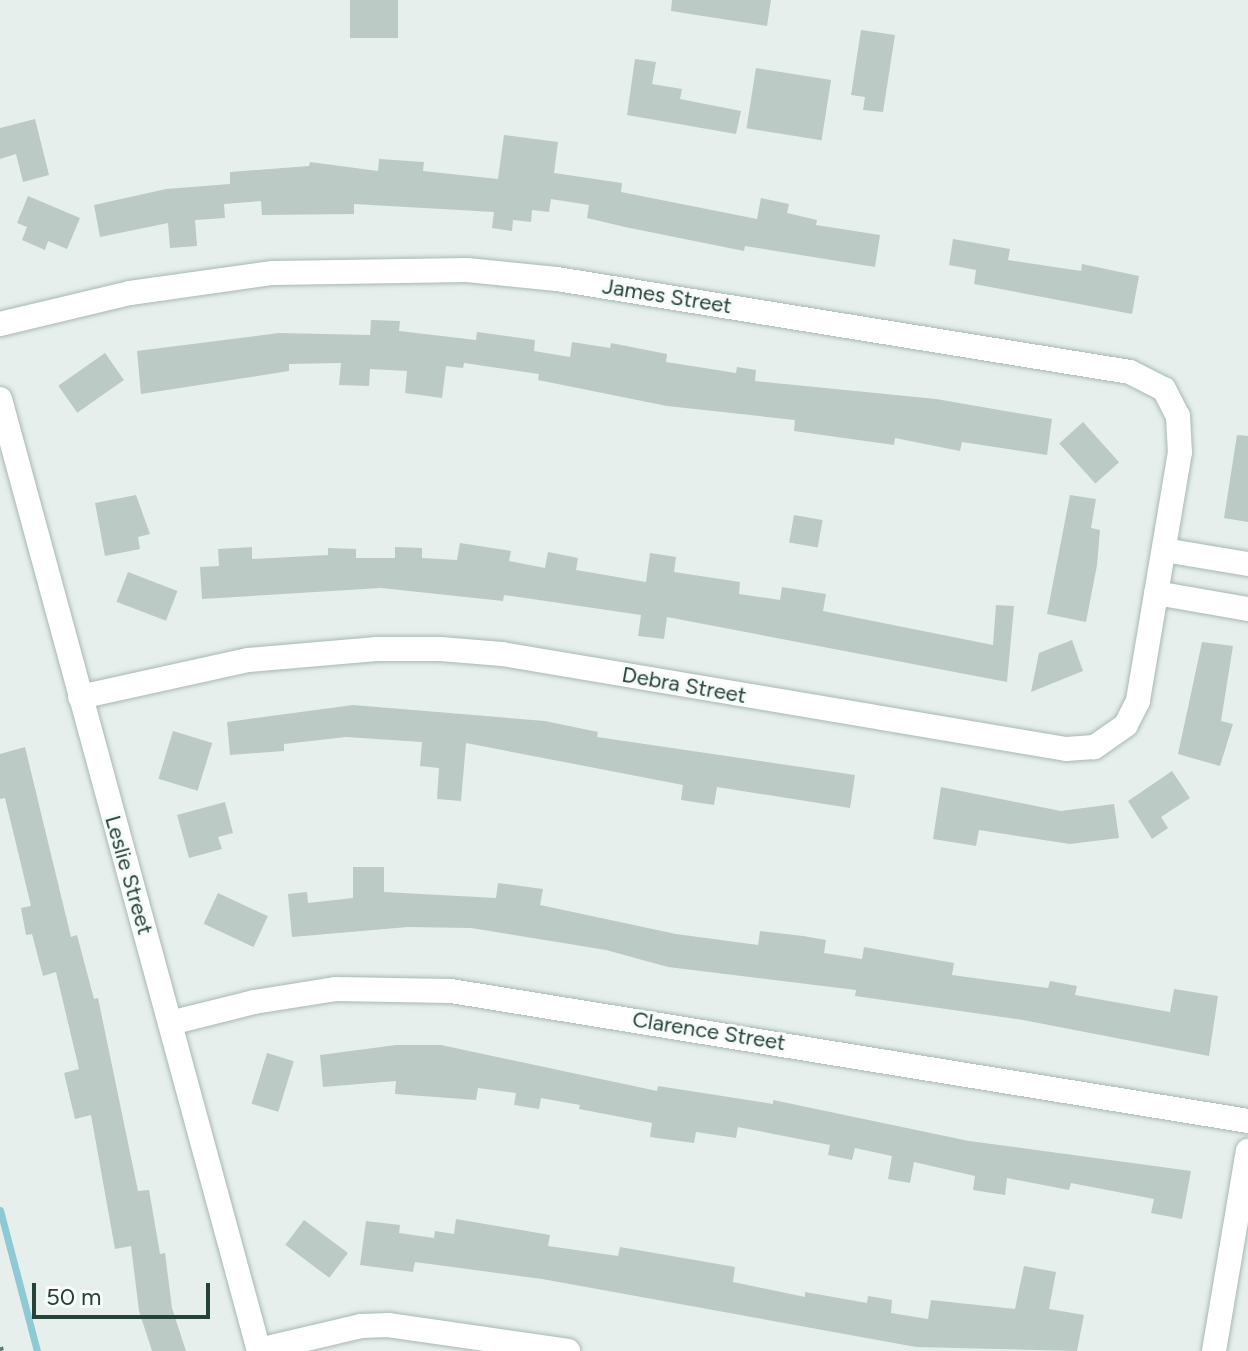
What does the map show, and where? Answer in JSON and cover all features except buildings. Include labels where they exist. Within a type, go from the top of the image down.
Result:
[{"type":"street","name":"James Street","points":[[0,324],[130,293],[273,273],[467,270],[557,279],[1130,372],[1164,389],[1178,416],[1180,452],[1160,572]]},
{"type":"street","name":"Leslie Street","points":[[0,399],[259,1350]]},
{"type":"street","points":[[1160,572],[1248,564]]},
{"type":"street","points":[[1160,572],[1248,609]]},
{"type":"street","name":"Debra Street","points":[[80,697],[248,660],[377,649],[451,650],[1081,750],[1105,741],[1133,715],[1160,572]]},
{"type":"street","name":"Clarence Street","points":[[170,1023],[254,1002],[335,989],[451,991],[1248,1121]]},
{"type":"street","points":[[1214,1351],[1248,1151]]},
{"type":"street","points":[[259,1350],[361,1326],[388,1325],[568,1351]]},
{"type":"waterway","points":[[0,1210],[37,1351]]},
{"type":"railway","points":[[0,1347],[1,1351]]}]
